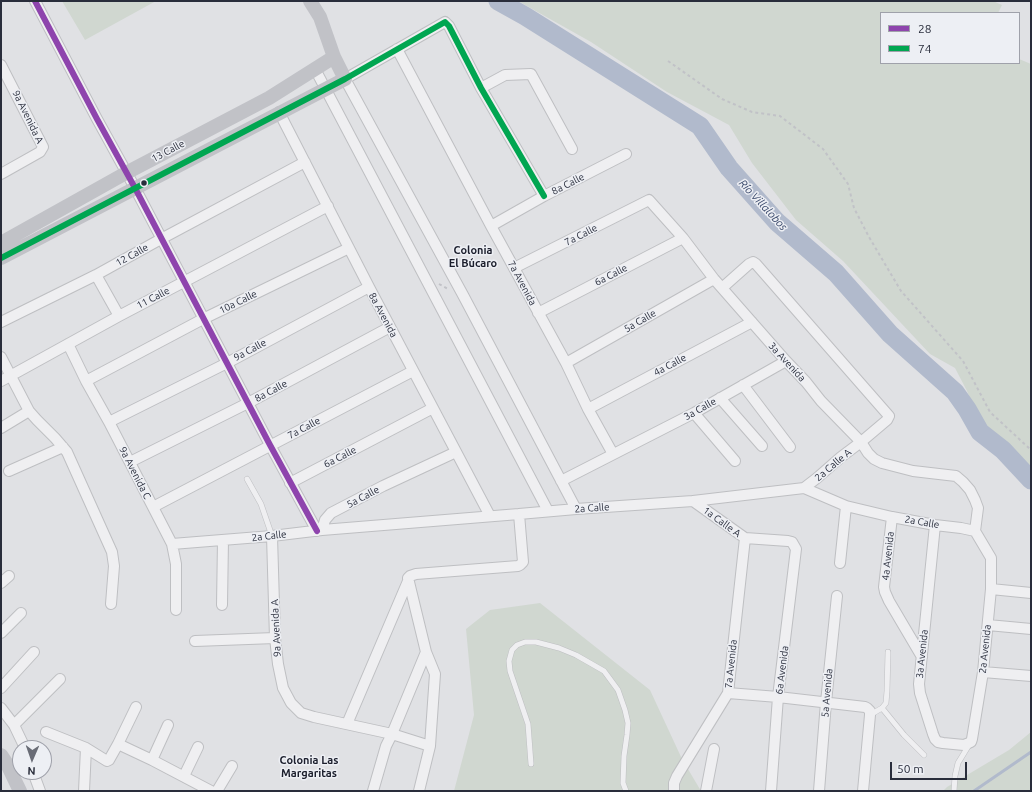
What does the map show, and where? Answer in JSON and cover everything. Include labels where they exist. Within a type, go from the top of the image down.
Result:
[{"type":"main road","points":[[310,1],[320,17],[334,57],[344,79]]},
{"type":"main road","name":"13 Calle","points":[[1,243],[126,173],[269,98],[334,57]]},
{"type":"main road","name":"13 Calle","points":[[1,258],[344,79]]},
{"type":"main road","points":[[1,755],[20,791]]},
{"type":"street","points":[[35,1],[290,483],[319,531]]},
{"type":"street","points":[[544,196],[481,88],[449,26],[445,22],[344,79],[463,295],[576,508]]},
{"type":"street","name":"7a Avenida","points":[[397,50],[566,363],[588,409],[613,454]]},
{"type":"street","name":"9a Avenida A","points":[[1,65],[42,145],[40,152],[1,174]]},
{"type":"street","points":[[315,69],[548,511]]},
{"type":"street","points":[[481,88],[505,75],[531,74],[572,149]]},
{"type":"street","name":"8a Avenida","points":[[279,112],[390,328],[490,516]]},
{"type":"street","name":"8a Calle","points":[[491,226],[544,196],[626,154]]},
{"type":"street","name":"12 Calle","points":[[1,322],[96,275],[305,162]]},
{"type":"street","name":"3a Avenida","points":[[647,201],[651,201],[683,238],[714,279],[821,400],[861,442],[874,459],[882,463],[913,471],[956,476],[963,482],[970,490],[978,508],[975,531]]},
{"type":"street","name":"7a Calle","points":[[514,268],[647,201]]},
{"type":"street","name":"11 Calle","points":[[6,378],[119,316],[328,206]]},
{"type":"street","name":"6a Calle","points":[[538,313],[683,238]]},
{"type":"street","name":"10a Calle","points":[[86,381],[203,319],[349,248]]},
{"type":"street","name":"2a Calle A","points":[[722,288],[749,264],[752,262],[756,264],[889,416],[887,420],[804,488]]},
{"type":"street","points":[[96,275],[119,316]]},
{"type":"street","name":"5a Calle","points":[[566,363],[714,279]]},
{"type":"street","name":"9a Calle","points":[[109,422],[227,363],[369,287]]},
{"type":"street","name":"4a Calle","points":[[588,409],[752,322]]},
{"type":"street","name":"8a Calle","points":[[130,462],[248,403],[390,328]]},
{"type":"street","name":"9a Avenida C","points":[[68,344],[172,544],[176,564],[176,610]]},
{"type":"street","points":[[1,357],[6,378],[29,411],[67,452],[112,552],[114,566],[111,604]]},
{"type":"street","name":"3a Calle","points":[[561,481],[694,413],[786,361]]},
{"type":"street","name":"7a Calle","points":[[153,507],[413,371]]},
{"type":"street","points":[[743,385],[790,447]]},
{"type":"street","points":[[720,398],[762,446]]},
{"type":"street","name":"6a Calle","points":[[290,483],[433,408]]},
{"type":"street","points":[[1,428],[29,411]]},
{"type":"street","points":[[694,413],[735,461]]},
{"type":"street","points":[[9,471],[63,447]]},
{"type":"street","name":"5a Calle","points":[[319,531],[325,520],[331,514],[383,486],[456,452]]},
{"type":"street","name":"2a Calle","points":[[172,544],[576,508],[693,501],[804,488],[846,506],[892,517],[975,531]]},
{"type":"street","name":"1a Calle A","points":[[693,501],[744,538],[788,541],[792,542],[796,549]]},
{"type":"street","points":[[840,563],[846,506]]},
{"type":"street","points":[[430,746],[392,734],[347,724],[408,578],[416,574],[520,565],[522,562],[518,514]]},
{"type":"street","name":"4a Avenida","points":[[892,517],[884,586],[885,592],[922,657]]},
{"type":"street","name":"3a Avenida","points":[[935,525],[919,684],[920,693],[933,734],[938,742],[964,745],[972,741]]},
{"type":"street","name":"2a Avenida","points":[[972,741],[983,672],[992,589],[991,558],[975,531]]},
{"type":"street","name":"9a Avenida A","points":[[272,536],[275,638],[283,688],[291,703],[301,713],[347,724]]},
{"type":"street","name":"7a Avenida","points":[[674,791],[674,783],[677,776],[728,694],[744,538]]},
{"type":"street","points":[[222,605],[223,540]]},
{"type":"street","name":"6a Avenida","points":[[771,791],[778,697],[796,549]]},
{"type":"street","points":[[1,583],[9,576]]},
{"type":"street","points":[[408,580],[426,652],[435,674],[430,746],[419,791]]},
{"type":"street","points":[[992,589],[1031,593]]},
{"type":"street","name":"5a Avenida","points":[[819,791],[826,702],[837,596]]},
{"type":"street","points":[[1,633],[21,613]]},
{"type":"street","points":[[988,625],[1031,630]]},
{"type":"street","points":[[195,641],[275,638]]},
{"type":"street","points":[[1,688],[34,652]]},
{"type":"street","points":[[373,791],[386,746],[426,652]]},
{"type":"street","points":[[983,672],[1031,676]]},
{"type":"street","points":[[14,725],[60,679]]},
{"type":"street","points":[[728,694],[778,697],[868,708],[870,715],[863,791]]},
{"type":"street","points":[[46,732],[86,748],[107,761],[118,744],[136,707]]},
{"type":"street","points":[[1,708],[14,725],[21,740]]},
{"type":"street","points":[[152,760],[168,725]]},
{"type":"street","points":[[118,744],[184,776],[211,791]]},
{"type":"street","points":[[184,776],[198,747]]},
{"type":"street","points":[[84,791],[86,748]]},
{"type":"street","points":[[706,791],[714,749]]},
{"type":"street","points":[[216,791],[232,766]]},
{"type":"street","points":[[36,780],[40,791]]},
{"type":"lane","points":[[247,479],[261,504],[272,536]]},
{"type":"lane","points":[[531,764],[528,724],[510,671],[509,661],[512,650],[517,645],[525,642],[536,642],[559,648],[576,655],[604,671],[618,690],[628,723],[624,756],[623,783],[626,791]]},
{"type":"lane","points":[[870,715],[882,708],[886,703],[888,652]]},
{"type":"lane","points":[[882,708],[904,735],[924,755]]},
{"type":"lane","points":[[954,791],[958,763],[972,741]]},
{"type":"path","points":[[668,61],[722,99],[752,112],[780,116],[823,149],[848,184],[854,208],[869,237],[901,291],[963,361],[990,412],[1031,450]]},
{"type":"path","points":[[426,278],[463,295]]},
{"type":"shaded area","points":[[62,1],[156,1],[85,40]]},
{"type":"shaded area","points":[[518,1],[993,1],[1002,5],[998,12],[880,12],[880,64],[1020,64],[1020,59],[1031,64],[1031,470],[979,421],[967,391],[955,368],[930,354],[843,261],[796,220],[752,163],[729,125],[667,92],[591,42]]},
{"type":"shaded area","points":[[540,603],[650,690],[682,759],[701,791],[454,791],[474,715],[466,629],[490,610]]},
{"type":"shaded area","points":[[1031,732],[1031,791],[943,791],[947,787],[1009,750]]},
{"type":"waterway","name":"Río Villalobos","points":[[498,1],[525,16],[700,126],[729,168],[777,222],[836,273],[890,334],[955,392],[980,432],[1003,450],[1031,480]]},
{"type":"waterway","points":[[974,791],[1031,752]]},
{"type":"transit line","name":"28","points":[[35,1],[317,531]]},
{"type":"transit line","name":"74","points":[[1,258],[345,79],[445,22],[449,26],[481,88],[544,196]]},
{"type":"district","name":"Colonia El Búcaro","points":[[473,256]]},
{"type":"district","name":"Colonia Las Margaritas","points":[[309,766]]}]
